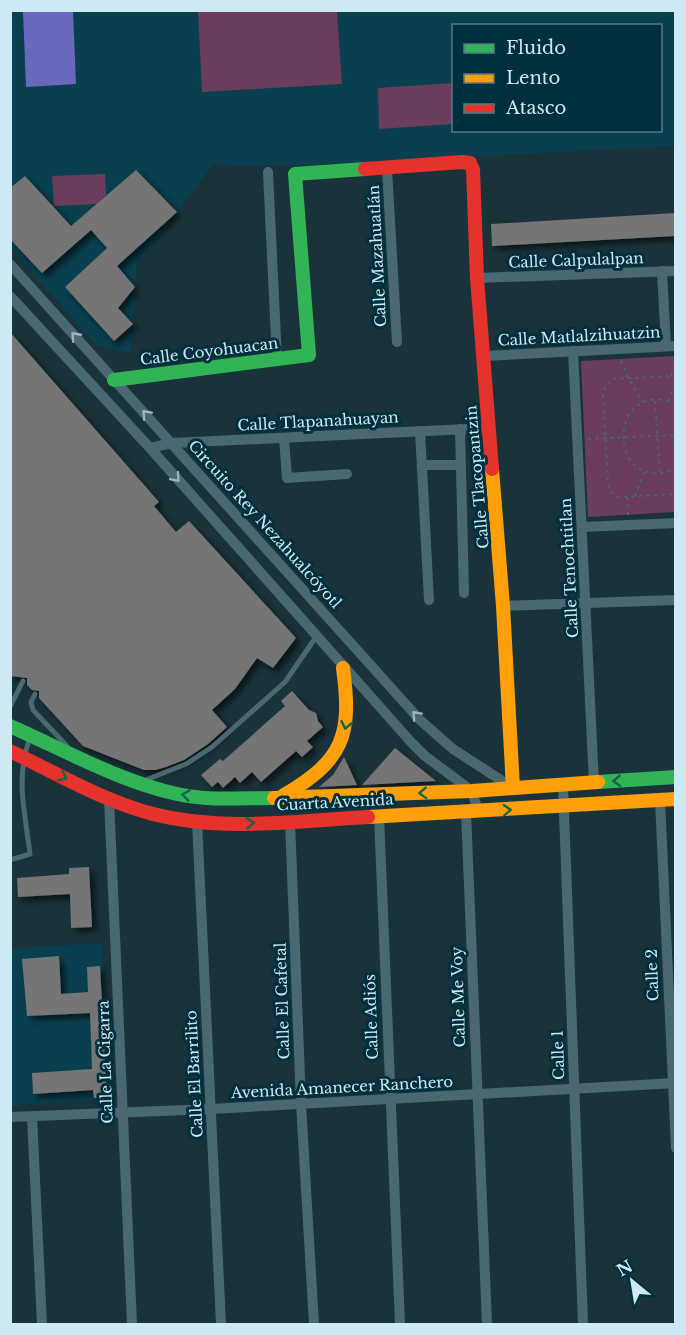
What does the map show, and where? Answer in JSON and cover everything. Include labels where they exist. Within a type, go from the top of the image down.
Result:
[{"type":"main road","name":"Calle Tlacopantzin","points":[[387,169],[462,162],[470,163],[472,170],[477,278],[504,606],[513,788]]},
{"type":"main road","name":"Calle Coyohuacan","points":[[114,380],[309,355],[295,174],[387,169]]},
{"type":"main road","points":[[279,798],[312,779],[324,768],[341,744],[348,718],[343,668]]},
{"type":"main road","name":"Cuarta Avenida","points":[[10,726],[139,783],[177,794],[205,798],[279,798],[472,791],[675,777]]},
{"type":"main road","name":"Cuarta Avenida","points":[[17,754],[109,799],[151,813],[197,822],[232,824],[675,799]]},
{"type":"street","name":"Calle Mazahuatlán","points":[[387,169],[397,342]]},
{"type":"street","points":[[268,172],[277,360]]},
{"type":"street","name":"Circuito Rey Nezahualcóyotl","points":[[10,264],[420,720],[453,749],[513,788]]},
{"type":"street","name":"Calle Calpulalpan","points":[[477,278],[675,271]]},
{"type":"street","points":[[662,272],[670,346]]},
{"type":"street","points":[[10,296],[150,448],[411,742],[425,756],[472,791],[472,812]]},
{"type":"street","name":"Calle Matlalzihuatzin","points":[[484,356],[670,346]]},
{"type":"street","name":"Calle Tenochtitlan","points":[[573,351],[594,783]]},
{"type":"street","name":"Calle Tlapanahuayan","points":[[150,448],[172,443],[489,428]]},
{"type":"street","points":[[460,429],[464,593]]},
{"type":"street","points":[[420,431],[429,600]]},
{"type":"street","points":[[284,438],[287,478],[347,474]]},
{"type":"street","points":[[422,465],[461,465]]},
{"type":"street","points":[[200,506],[215,490]]},
{"type":"street","points":[[582,527],[675,523]]},
{"type":"street","points":[[504,606],[675,600]]},
{"type":"street","name":"Calle 1","points":[[563,784],[583,1324]]},
{"type":"street","name":"Calle La Cigarra","points":[[109,799],[132,1324]]},
{"type":"street","name":"Calle 2","points":[[660,800],[675,1148]]},
{"type":"street","name":"Calle Me Voy","points":[[472,812],[477,1095],[487,1324]]},
{"type":"street","name":"Calle Adiós","points":[[379,816],[400,1324]]},
{"type":"street","name":"Calle El Cafetal","points":[[290,821],[301,1104],[314,1324]]},
{"type":"street","name":"Calle El Barrilito","points":[[197,822],[221,1324]]},
{"type":"street","name":"Avenida Amanecer Ranchero","points":[[10,1118],[673,1084]]},
{"type":"street","points":[[32,1117],[42,1324]]},
{"type":"lane","points":[[139,783],[186,764],[212,747],[285,682],[316,637]]},
{"type":"lane","points":[[10,707],[23,681]]},
{"type":"lane","points":[[35,693],[31,702],[33,710],[76,756]]},
{"type":"lane","points":[[10,860],[30,854],[17,754],[31,736]]},
{"type":"path","points":[[616,349],[628,378],[643,403]]},
{"type":"path","points":[[675,363],[674,376],[613,379],[604,389],[609,488],[619,497],[675,494]]},
{"type":"path","points":[[668,401],[675,381]]},
{"type":"path","points":[[655,400],[660,473]]},
{"type":"path","points":[[675,404],[655,400],[636,407],[626,420],[622,438],[628,457],[645,471],[660,473],[674,469],[675,475]]},
{"type":"path","points":[[578,439],[675,435]]},
{"type":"path","points":[[635,496],[645,471]]},
{"type":"path","points":[[627,496],[628,525]]},
{"type":"shaded area","points":[[10,11],[675,11],[675,146],[290,166],[213,165],[137,264],[130,353],[96,345],[11,248]]},
{"type":"shaded area","points":[[23,11],[73,11],[76,84],[26,87]]},
{"type":"shaded area","points":[[198,11],[337,11],[342,84],[202,92]]},
{"type":"shaded area","points":[[452,83],[452,124],[379,129],[378,88]]},
{"type":"shaded area","points":[[105,174],[106,195],[97,204],[54,206],[52,176]]},
{"type":"shaded area","points":[[675,356],[675,512],[588,517],[581,361]]},
{"type":"shaded area","points":[[102,943],[109,1100],[11,1105],[11,948]]},
{"type":"building","points":[[136,170],[177,212],[117,266],[135,287],[118,308],[133,324],[114,341],[65,287],[107,248],[91,230],[42,273],[10,239],[10,188],[25,176],[71,226]]},
{"type":"building","points":[[675,213],[675,236],[492,246],[491,224]]},
{"type":"building","points":[[10,332],[159,502],[154,506],[176,532],[189,521],[296,638],[273,668],[257,658],[235,689],[212,710],[227,727],[208,744],[184,760],[166,767],[144,770],[83,746],[39,698],[39,691],[32,690],[27,685],[27,678],[10,676]]},
{"type":"building","points":[[292,691],[309,710],[316,713],[323,727],[307,741],[313,747],[302,757],[296,751],[261,782],[252,772],[240,783],[235,777],[223,788],[218,782],[212,787],[201,775],[220,759],[223,761],[285,706],[281,701]]},
{"type":"building","points":[[395,748],[436,781],[362,785]]},
{"type":"building","points":[[344,757],[357,785],[319,787],[333,775]]},
{"type":"building","points":[[89,867],[92,927],[71,928],[70,894],[18,897],[17,878],[69,874],[69,868]]},
{"type":"building","points":[[59,956],[61,994],[88,992],[87,967],[100,966],[107,1097],[94,1098],[93,1090],[33,1094],[32,1073],[92,1069],[90,1013],[27,1016],[22,959]]},
{"type":"traffic: fast","points":[[114,380],[309,355],[295,174],[365,169]]},
{"type":"traffic: fast","points":[[10,726],[113,773],[155,788],[201,798],[274,798]]},
{"type":"traffic: fast","points":[[598,782],[676,777]]},
{"type":"traffic: slow","points":[[492,469],[503,606],[513,788]]},
{"type":"traffic: slow","points":[[284,795],[320,770],[339,744],[346,711],[343,668]]},
{"type":"traffic: slow","points":[[274,798],[472,791],[598,782]]},
{"type":"traffic: slow","points":[[368,817],[676,799]]},
{"type":"traffic: jam","points":[[365,169],[462,162],[470,163],[473,170],[477,278],[492,469]]},
{"type":"traffic: jam","points":[[10,751],[116,802],[153,814],[179,819],[206,823],[260,824],[368,817]]}]
